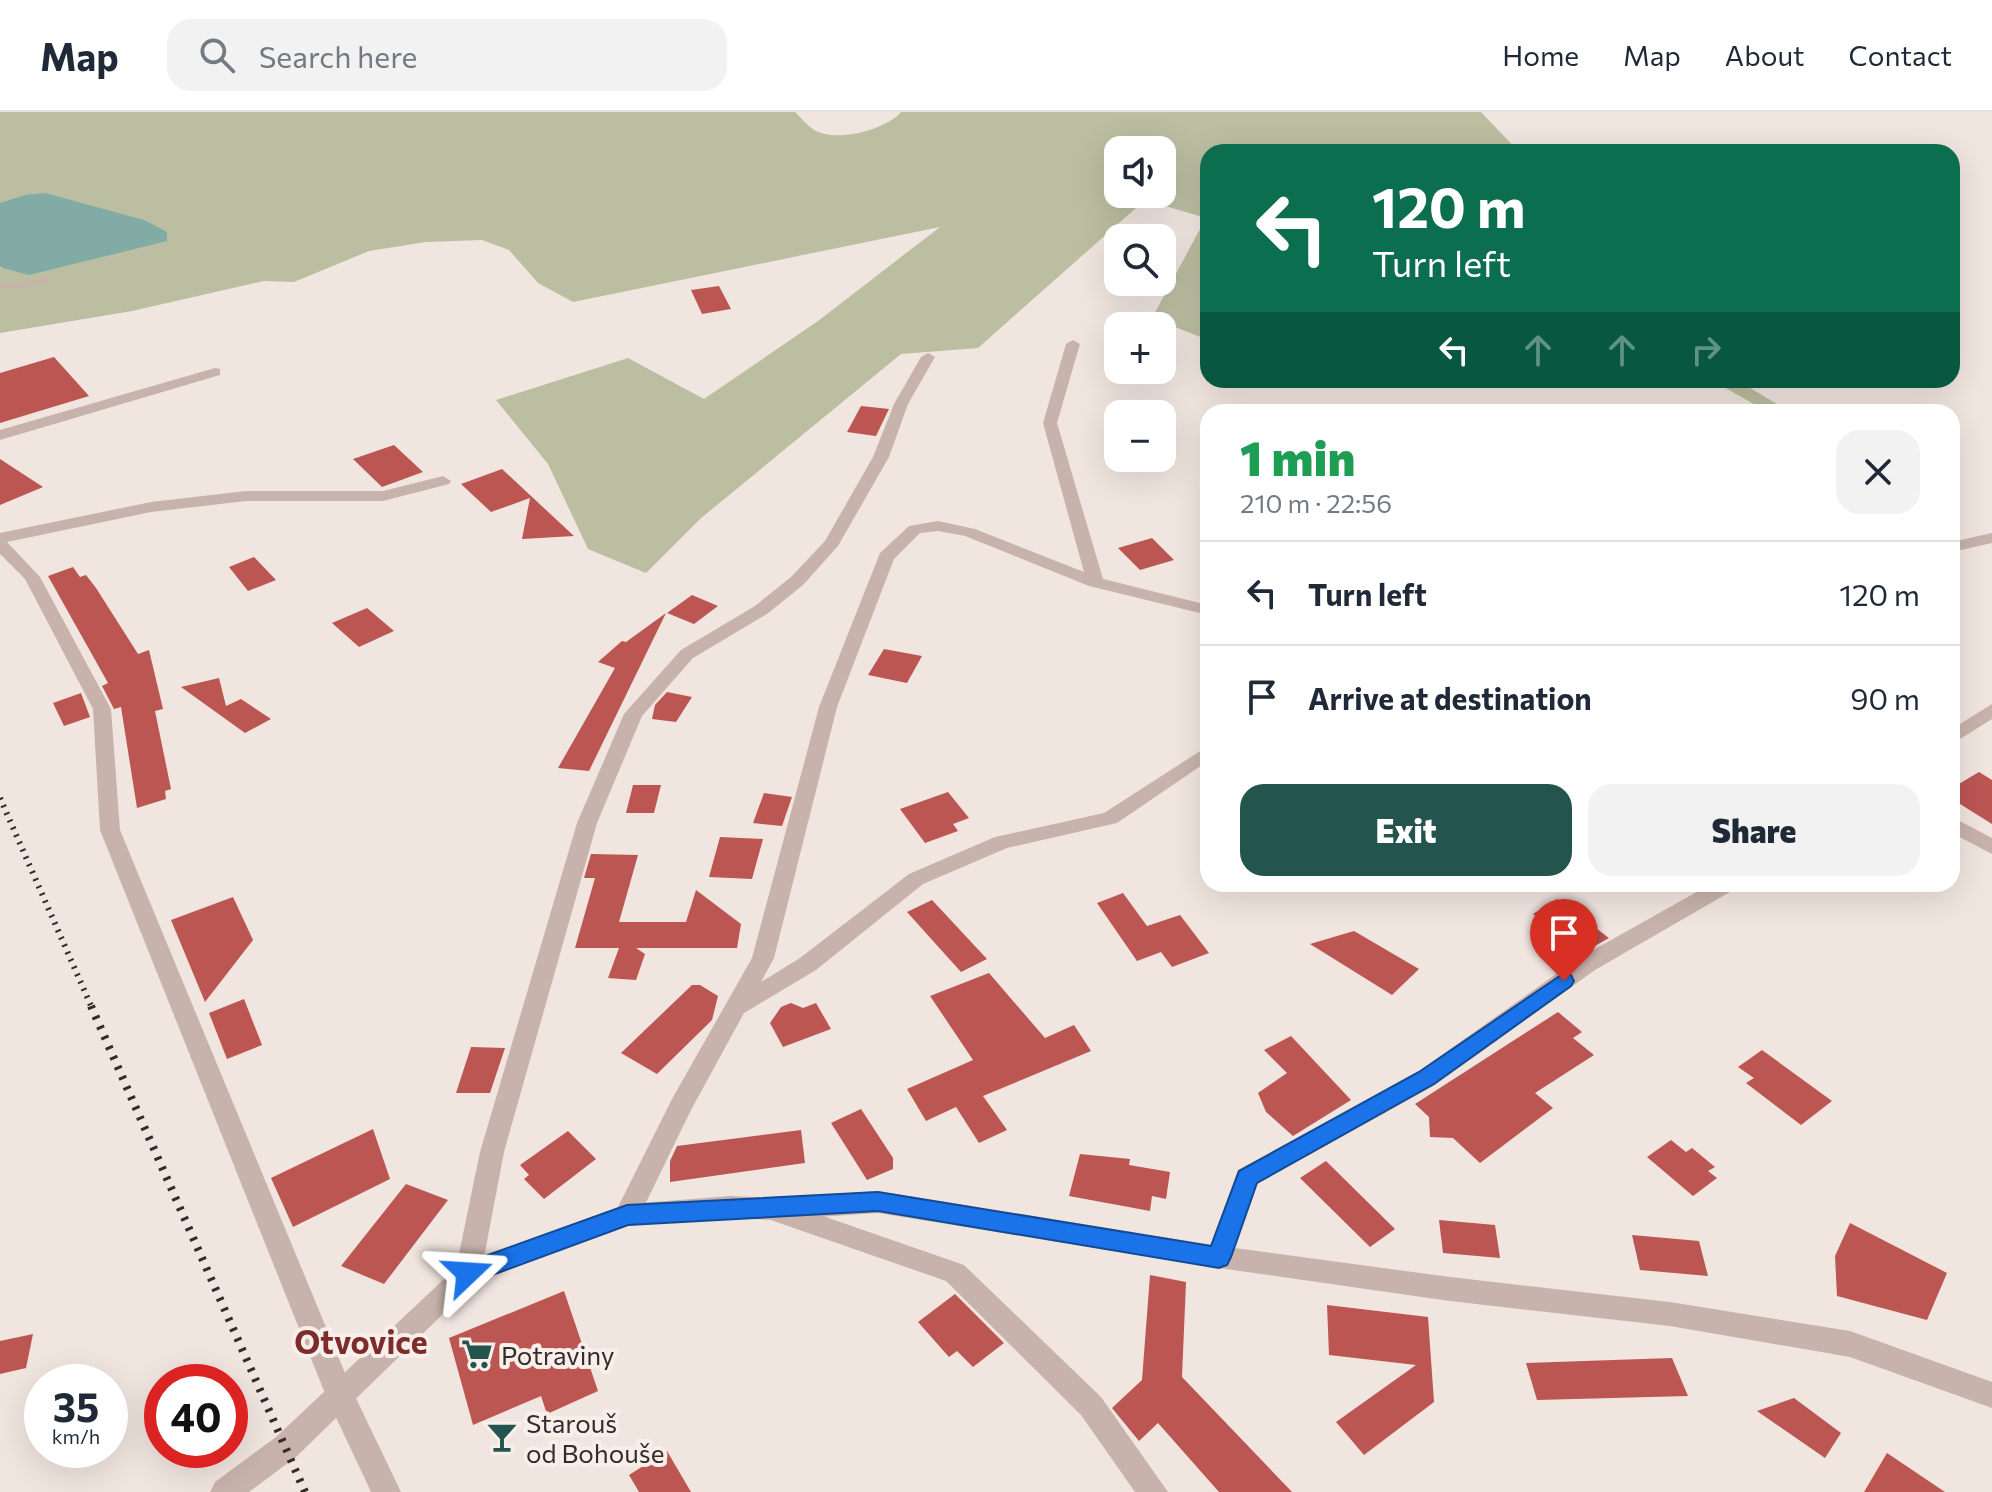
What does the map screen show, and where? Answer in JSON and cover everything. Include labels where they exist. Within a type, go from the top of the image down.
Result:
[{"type":"street","points":[[1073,344],[1050,423],[1095,582]]},
{"type":"street","points":[[468,1273],[492,1152],[587,823],[633,714],[687,654],[761,610],[797,581],[832,543],[881,457],[901,404],[928,357]]},
{"type":"street","points":[[0,435],[215,372]]},
{"type":"street","points":[[386,1492],[340,1396],[110,830],[102,709],[32,577],[0,541],[151,507],[246,496],[383,496],[443,481]]},
{"type":"street","points":[[627,1215],[681,1106],[763,958],[828,707],[886,557],[915,529],[938,526],[969,532],[1095,582],[1200,608]]},
{"type":"street","points":[[1960,545],[1992,538]]},
{"type":"street","points":[[1960,732],[1992,710]]},
{"type":"street","points":[[737,1008],[808,964],[916,879],[1002,842],[1110,818],[1200,757]]},
{"type":"street","points":[[1960,829],[1992,847]]},
{"type":"street","points":[[1219,1257],[1247,1177],[1427,1078],[1587,964],[1714,892]]},
{"type":"street","points":[[238,1488],[286,1447],[468,1273],[627,1215],[731,1207],[773,1209],[878,1202],[1219,1257],[1450,1289],[1670,1314],[1850,1344],[1992,1395]]},
{"type":"street","points":[[773,1209],[955,1273],[1091,1406],[1153,1492]]},
{"type":"lane","points":[[0,285],[46,280]]},
{"type":"green space","points":[[0,112],[795,112],[814,130],[823,134],[847,135],[873,129],[901,112],[1481,112],[1511,144],[1200,144],[1200,216],[1172,208],[1176,208],[1176,136],[1104,136],[1104,208],[1136,208],[1118,224],[1104,224],[1104,236],[978,348],[901,354],[700,519],[646,573],[588,549],[548,464],[496,400],[628,358],[704,399],[818,321],[940,227],[573,302],[538,283],[509,250],[482,240],[426,242],[369,251],[294,282],[264,281],[132,311],[0,333]]},
{"type":"green space","points":[[1200,229],[1200,337],[1176,327],[1176,312],[1155,312],[1164,296],[1176,296],[1176,274]]},
{"type":"green space","points":[[1725,388],[1750,388],[1777,404],[1754,404]]},
{"type":"water","points":[[45,193],[144,220],[167,232],[167,241],[29,275],[3,268],[0,266],[0,203]]},
{"type":"building","points":[[719,286],[731,309],[702,314],[691,290]]},
{"type":"building","points":[[54,357],[89,396],[0,423],[0,373]]},
{"type":"building","points":[[861,406],[889,409],[876,436],[847,432]]},
{"type":"building","points":[[394,445],[423,472],[382,487],[353,459]]},
{"type":"building","points":[[0,459],[43,487],[0,505]]},
{"type":"building","points":[[502,469],[574,536],[522,539],[530,498],[491,512],[461,484]]},
{"type":"building","points":[[1152,538],[1174,560],[1140,570],[1118,548]]},
{"type":"building","points":[[254,557],[276,580],[248,591],[229,567]]},
{"type":"building","points":[[73,567],[80,577],[86,575],[96,588],[138,654],[149,650],[163,709],[155,711],[171,789],[165,791],[166,799],[137,808],[121,707],[114,709],[102,686],[108,683],[48,576]]},
{"type":"building","points":[[692,595],[718,606],[694,624],[667,613]]},
{"type":"building","points":[[367,608],[394,631],[359,647],[332,623]]},
{"type":"building","points":[[666,613],[589,771],[558,768],[615,668],[598,662],[622,641],[626,642]]},
{"type":"building","points":[[884,649],[922,656],[907,683],[868,675]]},
{"type":"building","points":[[219,678],[226,706],[241,699],[271,719],[245,733],[181,687]]},
{"type":"building","points":[[667,692],[692,697],[676,722],[652,719],[655,705]]},
{"type":"building","points":[[81,693],[90,717],[64,726],[53,703]]},
{"type":"building","points":[[1979,772],[1992,780],[1992,824],[1960,804],[1960,783]]},
{"type":"building","points":[[633,785],[661,785],[654,813],[626,813]]},
{"type":"building","points":[[948,792],[969,818],[953,824],[958,831],[925,843],[900,809]]},
{"type":"building","points":[[764,793],[792,797],[782,826],[753,823]]},
{"type":"building","points":[[720,837],[763,839],[752,879],[709,877]]},
{"type":"building","points":[[591,854],[638,855],[619,922],[686,922],[696,890],[741,924],[737,948],[636,948],[645,954],[636,980],[608,978],[619,948],[575,948],[595,878],[584,878]]},
{"type":"building","points":[[1123,893],[1147,926],[1180,915],[1209,953],[1172,967],[1161,952],[1137,961],[1097,903]]},
{"type":"building","points":[[233,897],[253,940],[205,1002],[171,920]]},
{"type":"building","points":[[1557,899],[1609,938],[1573,958],[1551,941],[1560,935],[1533,914]]},
{"type":"building","points":[[932,900],[987,959],[961,972],[907,912]]},
{"type":"building","points":[[1354,931],[1419,969],[1392,995],[1310,944]]},
{"type":"building","points":[[989,973],[1045,1038],[1074,1025],[1091,1051],[983,1096],[1007,1130],[979,1143],[956,1107],[926,1121],[907,1089],[973,1060],[930,996]]},
{"type":"building","points":[[692,985],[700,985],[718,996],[712,1020],[657,1074],[621,1053]]},
{"type":"building","points":[[244,999],[262,1045],[227,1059],[209,1013]]},
{"type":"building","points":[[791,1003],[803,1008],[816,1003],[831,1029],[783,1047],[770,1023],[781,1007]]},
{"type":"building","points":[[1558,1012],[1582,1032],[1573,1038],[1594,1055],[1535,1093],[1553,1108],[1480,1163],[1453,1138],[1430,1137],[1429,1117],[1415,1104]]},
{"type":"building","points":[[1291,1036],[1351,1100],[1293,1136],[1266,1112],[1258,1093],[1287,1073],[1264,1050]]},
{"type":"building","points":[[471,1047],[505,1048],[490,1093],[456,1093]]},
{"type":"building","points":[[1762,1050],[1832,1101],[1801,1125],[1746,1083],[1754,1078],[1738,1067]]},
{"type":"building","points":[[861,1109],[893,1158],[893,1169],[867,1180],[831,1123]]},
{"type":"building","points":[[373,1129],[390,1179],[293,1227],[271,1178]]},
{"type":"building","points":[[801,1130],[805,1163],[670,1182],[670,1161],[677,1146]]},
{"type":"building","points":[[568,1131],[596,1159],[544,1199],[524,1179],[529,1175],[520,1165]]},
{"type":"building","points":[[1671,1140],[1686,1152],[1692,1148],[1715,1167],[1708,1171],[1717,1178],[1693,1196],[1647,1157]]},
{"type":"building","points":[[1080,1154],[1130,1159],[1129,1165],[1170,1172],[1166,1199],[1152,1196],[1150,1211],[1069,1196]]},
{"type":"building","points":[[1326,1161],[1395,1229],[1370,1247],[1300,1178]]},
{"type":"building","points":[[406,1184],[448,1200],[384,1284],[341,1266]]},
{"type":"building","points":[[1439,1220],[1495,1225],[1500,1258],[1443,1253]]},
{"type":"building","points":[[1850,1223],[1947,1273],[1927,1320],[1837,1296],[1835,1256]]},
{"type":"building","points":[[1632,1235],[1699,1241],[1708,1276],[1640,1270]]},
{"type":"building","points":[[1150,1275],[1186,1282],[1182,1377],[1292,1492],[1219,1492],[1158,1423],[1139,1441],[1112,1408],[1142,1380]]},
{"type":"building","points":[[564,1291],[598,1391],[547,1414],[541,1396],[473,1425],[449,1338]]},
{"type":"building","points":[[955,1294],[1004,1343],[973,1367],[957,1351],[949,1357],[918,1322]]},
{"type":"building","points":[[1327,1305],[1428,1317],[1434,1402],[1364,1455],[1336,1422],[1416,1365],[1329,1355]]},
{"type":"building","points":[[33,1334],[24,1368],[0,1374],[0,1341]]},
{"type":"building","points":[[1672,1358],[1688,1396],[1537,1400],[1526,1363]]},
{"type":"building","points":[[1794,1398],[1841,1433],[1825,1458],[1757,1411]]},
{"type":"building","points":[[667,1451],[691,1492],[639,1492],[629,1475]]},
{"type":"building","points":[[1887,1453],[1945,1492],[1864,1492]]},
{"type":"railway","points":[[0,798],[92,1008]]},
{"type":"railway","points":[[91,1006],[305,1492]]},
{"type":"place","name":"Potraviny","points":[[477,1354]]},
{"type":"place","name":"Starouš od Bohouše","points":[[502,1437]]},
{"type":"district","name":"Otvovice","points":[[361,1341]]},
{"type":"route","points":[[468,1273],[627,1215],[731,1207],[773,1209],[878,1202],[1219,1257],[1247,1177],[1427,1078],[1564,981]]}]
